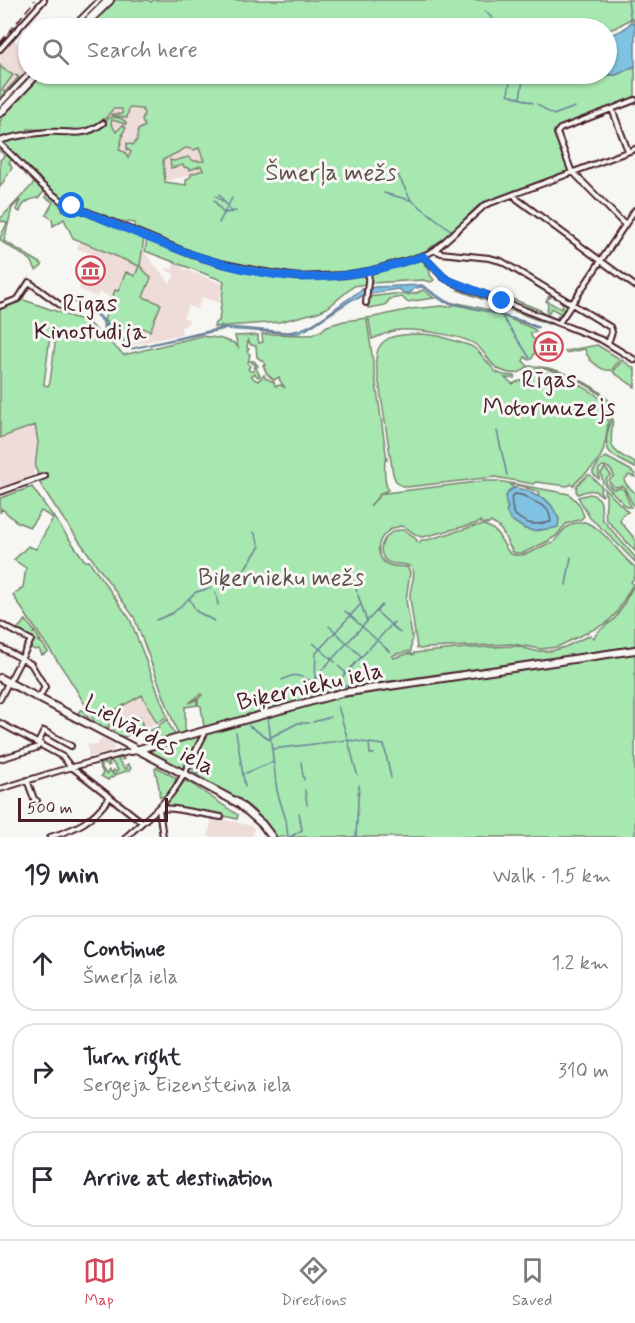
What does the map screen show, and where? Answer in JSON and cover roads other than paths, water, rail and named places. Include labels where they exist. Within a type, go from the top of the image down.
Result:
[{"type":"highway","points":[[89,18],[104,2]]},
{"type":"highway","points":[[0,112],[27,84]]},
{"type":"main road","name":"Biķernieku iela","points":[[134,750],[341,693],[635,650]]},
{"type":"main road","name":"Lielvārdes iela","points":[[0,680],[238,803],[262,824],[270,837]]},
{"type":"street","points":[[28,18],[44,0]]},
{"type":"street","points":[[84,18],[104,2]]},
{"type":"street","points":[[0,49],[18,29]]},
{"type":"street","points":[[0,104],[19,84]]},
{"type":"street","points":[[625,225],[573,172],[557,132],[635,100]]},
{"type":"street","points":[[612,109],[628,151]]},
{"type":"street","points":[[103,123],[84,133],[22,134],[0,144],[42,184],[65,202],[193,255],[249,269],[297,277],[358,273],[423,256],[435,250],[480,209],[490,203],[635,148]]},
{"type":"street","points":[[514,194],[517,199],[635,286]]},
{"type":"street","points":[[559,323],[635,210]]},
{"type":"street","points":[[435,250],[441,253],[499,260],[610,327],[612,332],[608,343]]},
{"type":"street","points":[[423,256],[443,277],[452,282],[608,343],[635,360]]},
{"type":"street","points":[[366,303],[369,271]]},
{"type":"street","points":[[358,273],[368,285]]},
{"type":"street","points":[[0,306],[18,298],[29,282],[63,306]]},
{"type":"street","points":[[0,492],[45,476]]},
{"type":"street","points":[[0,699],[30,639],[1,622]]},
{"type":"street","points":[[0,647],[31,664],[43,683],[44,690],[38,700]]},
{"type":"street","points":[[0,723],[63,757],[71,767],[142,822]]},
{"type":"street","points":[[0,759],[36,748],[44,731],[71,746]]},
{"type":"street","points":[[126,837],[159,808],[172,792],[183,776],[206,731]]},
{"type":"street","name":"Biķernieku iela","points":[[0,789],[134,750]]},
{"type":"street","points":[[27,780],[34,799],[37,801]]},
{"type":"street","points":[[50,837],[59,836],[90,819],[110,797]]},
{"type":"street","points":[[159,808],[221,817]]},
{"type":"street","points":[[159,808],[163,837]]},
{"type":"water","points":[[631,22],[635,23],[635,66],[617,75],[617,32]]},
{"type":"water","points":[[422,285],[446,301],[487,312],[444,302],[422,287],[415,288],[410,293],[404,293],[399,289],[369,294],[369,288]]},
{"type":"water","points":[[365,288],[365,294],[298,333],[225,329],[131,349],[125,347],[104,324],[104,335],[103,322],[66,296],[68,294],[74,301],[98,314],[129,348],[134,348],[226,327],[287,332],[303,329]]},
{"type":"water","points":[[507,317],[523,321],[538,327],[537,328]]},
{"type":"water","points":[[515,488],[527,490],[545,499],[559,519],[558,527],[532,531],[511,520],[506,512],[508,508],[505,499],[507,494]]},
{"type":"waterway","points":[[628,0],[631,22]]},
{"type":"waterway","points":[[485,11],[492,18]]},
{"type":"waterway","points":[[510,84],[508,94],[533,103]]},
{"type":"waterway","points":[[520,98],[522,84]]},
{"type":"waterway","points":[[594,114],[635,98]]},
{"type":"waterway","points":[[537,104],[553,115],[575,107]]},
{"type":"waterway","points":[[577,120],[592,114]]},
{"type":"waterway","points":[[398,175],[411,200],[452,231]]},
{"type":"waterway","points":[[384,193],[410,200]]},
{"type":"waterway","points":[[219,194],[232,213]]},
{"type":"waterway","points":[[216,196],[222,201]]},
{"type":"waterway","points":[[219,223],[232,198]]},
{"type":"waterway","points":[[214,200],[224,214]]},
{"type":"waterway","points":[[225,213],[236,211]]},
{"type":"waterway","points":[[501,315],[530,358]]},
{"type":"waterway","points":[[497,431],[507,475]]},
{"type":"waterway","points":[[254,532],[259,544]]},
{"type":"waterway","points":[[243,571],[260,546]]},
{"type":"waterway","points":[[566,585],[571,557]]},
{"type":"waterway","points":[[350,572],[357,592]]},
{"type":"waterway","points":[[156,620],[173,613],[196,592],[211,588]]},
{"type":"waterway","points":[[216,593],[218,605]]},
{"type":"waterway","points":[[358,595],[367,622]]},
{"type":"waterway","points":[[189,598],[196,611],[214,621]]},
{"type":"waterway","points":[[351,687],[315,678],[316,653],[361,604]]},
{"type":"waterway","points":[[282,680],[294,675],[312,681],[382,605]]},
{"type":"waterway","points":[[345,611],[390,652]]},
{"type":"waterway","points":[[377,612],[400,633]]},
{"type":"waterway","points":[[333,687],[394,622]]},
{"type":"waterway","points":[[329,626],[361,656]]},
{"type":"waterway","points":[[313,643],[335,662]]},
{"type":"waterway","points":[[338,666],[358,683]]},
{"type":"waterway","points":[[269,709],[274,694]]},
{"type":"waterway","points":[[338,706],[347,737]]},
{"type":"waterway","points":[[268,717],[277,791],[286,820],[288,837]]},
{"type":"waterway","points":[[313,722],[331,717]]},
{"type":"waterway","points":[[271,737],[298,723],[309,723]]},
{"type":"waterway","points":[[249,726],[271,740]]},
{"type":"waterway","points":[[236,732],[245,787]]},
{"type":"waterway","points":[[348,740],[357,774]]},
{"type":"waterway","points":[[272,749],[348,740],[369,743]]},
{"type":"waterway","points":[[374,754],[370,754],[369,743],[384,745],[391,778]]},
{"type":"waterway","points":[[246,773],[273,762]]},
{"type":"waterway","points":[[301,762],[302,769]]},
{"type":"waterway","points":[[302,771],[304,780]]},
{"type":"waterway","points":[[353,837],[356,836],[359,785]]},
{"type":"waterway","points":[[305,790],[307,805]]},
{"type":"waterway","points":[[290,837],[302,830],[299,813]]},
{"type":"tram line","points":[[85,18],[103,0]]},
{"type":"tram line","points":[[0,108],[23,84]]},
{"type":"railway","points":[[20,18],[35,0]]},
{"type":"railway","points":[[0,43],[18,21]]},
{"type":"place","name":"Rīgas Kinostudija","points":[[90,271]]},
{"type":"place","name":"Rīgas Motormuzejs","points":[[549,347]]},
{"type":"park label","name":"Šmerļa mežs","points":[[331,173]]},
{"type":"park label","name":"Biķernieku mežs","points":[[281,578]]}]
